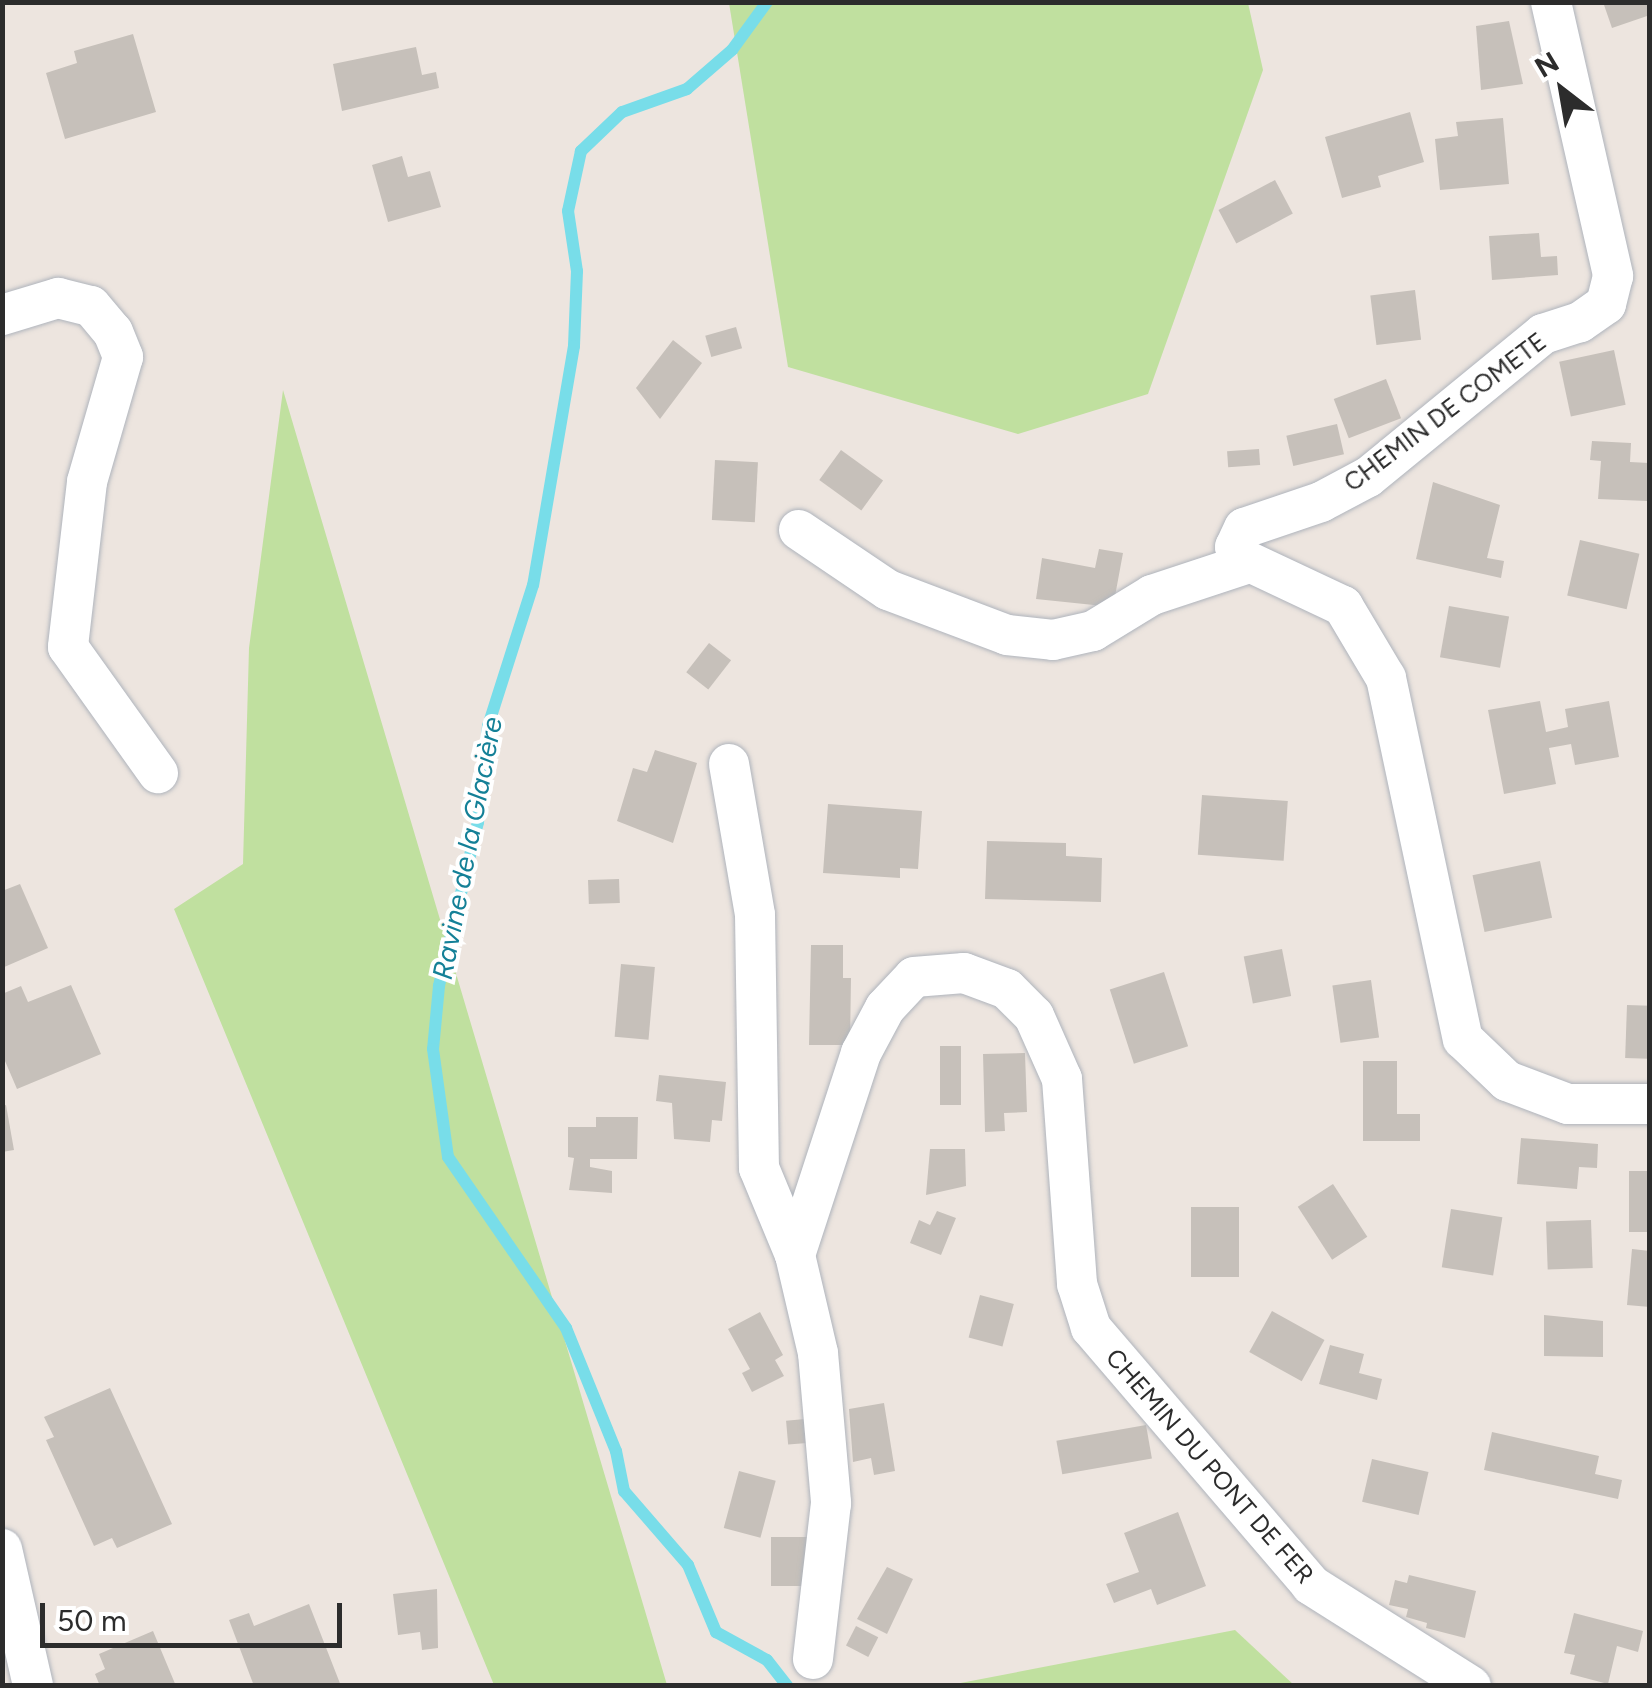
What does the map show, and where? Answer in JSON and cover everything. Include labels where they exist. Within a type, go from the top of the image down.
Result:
[{"type":"street","name":"CHEMIN DE COMETE","points":[[1250,562],[1235,547],[1244,528],[1321,502],[1368,477],[1543,334],[1580,322],[1606,304],[1612,276],[1552,2]]},
{"type":"street","points":[[2,315],[58,298],[90,306],[114,332],[124,358],[87,482],[68,646],[158,773]]},
{"type":"street","points":[[799,530],[888,590],[1007,635],[1053,640],[1093,630],[1152,595],[1250,562],[1343,606],[1386,678],[1463,1039],[1506,1081],[1568,1104],[1650,1104]]},
{"type":"street","points":[[729,764],[754,915],[759,1168],[795,1255],[818,1352],[832,1503],[812,1659]]},
{"type":"street","name":"CHEMIN DU PONT DE FER","points":[[795,1255],[860,1053],[885,1008],[914,976],[964,973],[1007,990],[1034,1016],[1062,1079],[1077,1284],[1091,1328],[1311,1585],[1471,1686]]},
{"type":"street","points":[[2,1549],[33,1686]]},
{"type":"green space","points":[[729,3],[1248,3],[1263,70],[1148,394],[1018,434],[788,367]]},
{"type":"green space","points":[[283,390],[667,1685],[494,1685],[174,909],[243,864],[249,648]]},
{"type":"green space","points":[[1235,1630],[1294,1685],[950,1685]]},
{"type":"building","points":[[1603,2],[1648,2],[1650,15],[1612,28]]},
{"type":"building","points":[[1509,21],[1523,84],[1481,90],[1476,26]]},
{"type":"building","points":[[133,34],[156,112],[65,139],[46,73],[77,63],[74,51]]},
{"type":"building","points":[[416,47],[422,75],[436,72],[439,88],[342,111],[333,64]]},
{"type":"building","points":[[1410,112],[1424,162],[1378,176],[1381,187],[1342,198],[1325,137]]},
{"type":"building","points":[[1503,118],[1509,184],[1440,190],[1435,139],[1458,136],[1456,122]]},
{"type":"building","points":[[402,156],[408,177],[430,171],[441,207],[388,222],[372,165]]},
{"type":"building","points":[[1275,180],[1293,214],[1236,244],[1218,210]]},
{"type":"building","points":[[1539,233],[1541,257],[1557,256],[1558,275],[1492,280],[1489,236]]},
{"type":"building","points":[[1415,290],[1421,340],[1376,345],[1370,295]]},
{"type":"building","points":[[736,327],[742,348],[711,357],[705,336]]},
{"type":"building","points":[[673,340],[702,363],[660,419],[636,388]]},
{"type":"building","points":[[1614,350],[1626,405],[1571,416],[1559,362]]},
{"type":"building","points":[[1386,379],[1401,418],[1349,438],[1334,399]]},
{"type":"building","points":[[1337,424],[1344,454],[1293,466],[1286,436]]},
{"type":"building","points":[[1592,441],[1631,443],[1630,462],[1649,463],[1647,501],[1598,499],[1601,461],[1590,460]]},
{"type":"building","points":[[1259,449],[1260,465],[1228,467],[1227,451]]},
{"type":"building","points":[[841,450],[883,481],[861,510],[819,480]]},
{"type":"building","points":[[715,460],[758,462],[755,522],[712,520]]},
{"type":"building","points":[[1433,482],[1500,505],[1487,558],[1504,561],[1501,578],[1416,559]]},
{"type":"building","points":[[1580,540],[1639,554],[1627,609],[1567,596]]},
{"type":"building","points":[[1099,549],[1123,553],[1113,607],[1036,599],[1042,558],[1095,568]]},
{"type":"building","points":[[1449,606],[1509,617],[1500,668],[1440,657]]},
{"type":"building","points":[[709,643],[731,660],[708,689],[686,672]]},
{"type":"building","points":[[1540,701],[1546,732],[1568,727],[1565,709],[1609,701],[1619,757],[1575,765],[1571,744],[1549,748],[1556,784],[1504,794],[1488,710]]},
{"type":"building","points":[[655,750],[697,763],[673,843],[617,821],[633,768],[647,772]]},
{"type":"building","points":[[1202,795],[1288,801],[1284,861],[1198,855]]},
{"type":"building","points":[[828,804],[922,811],[918,869],[900,868],[900,878],[823,873]]},
{"type":"building","points":[[987,841],[1066,843],[1066,856],[1102,858],[1101,902],[985,899]]},
{"type":"building","points":[[1540,861],[1552,918],[1485,932],[1473,875]]},
{"type":"building","points":[[619,879],[620,903],[589,904],[588,880]]},
{"type":"building","points":[[20,884],[48,948],[2,968],[2,891]]},
{"type":"building","points":[[811,945],[843,945],[843,978],[851,978],[850,1045],[809,1045]]},
{"type":"building","points":[[1282,949],[1291,996],[1253,1004],[1244,956]]},
{"type":"building","points":[[621,964],[655,967],[649,1040],[615,1037]]},
{"type":"building","points":[[1164,972],[1188,1046],[1134,1064],[1110,990]]},
{"type":"building","points":[[1371,980],[1379,1037],[1340,1043],[1332,985]]},
{"type":"building","points":[[71,985],[101,1054],[17,1089],[2,1054],[2,994],[21,986],[28,1002]]},
{"type":"building","points":[[1627,1005],[1650,1006],[1648,1059],[1625,1058]]},
{"type":"building","points":[[940,1046],[961,1046],[961,1105],[940,1105]]},
{"type":"building","points":[[1025,1053],[1027,1112],[1004,1113],[1005,1131],[985,1132],[983,1054]]},
{"type":"building","points":[[1363,1061],[1397,1061],[1397,1114],[1420,1114],[1420,1141],[1363,1141]]},
{"type":"building","points":[[659,1075],[726,1082],[722,1121],[712,1120],[710,1142],[674,1139],[672,1103],[656,1101]]},
{"type":"building","points":[[6,1105],[14,1150],[2,1152],[2,1106]]},
{"type":"building","points":[[596,1117],[638,1117],[637,1159],[590,1159],[590,1167],[612,1171],[612,1193],[569,1190],[574,1158],[568,1157],[568,1127],[596,1127]]},
{"type":"building","points":[[1521,1138],[1598,1144],[1597,1168],[1579,1167],[1577,1189],[1517,1184]]},
{"type":"building","points":[[930,1149],[965,1149],[966,1186],[926,1195]]},
{"type":"building","points":[[1629,1171],[1650,1171],[1650,1232],[1629,1232]]},
{"type":"building","points":[[1333,1184],[1367,1237],[1332,1260],[1298,1207]]},
{"type":"building","points":[[1191,1207],[1239,1207],[1239,1277],[1191,1277]]},
{"type":"building","points":[[1451,1209],[1502,1217],[1493,1275],[1442,1267]]},
{"type":"building","points":[[937,1211],[956,1218],[941,1255],[910,1243],[919,1220],[930,1225]]},
{"type":"building","points":[[1591,1220],[1593,1268],[1548,1270],[1546,1222]]},
{"type":"building","points":[[1632,1249],[1650,1251],[1650,1307],[1627,1305]]},
{"type":"building","points":[[980,1295],[1014,1304],[1002,1347],[969,1338]]},
{"type":"building","points":[[1272,1311],[1324,1340],[1302,1381],[1249,1352]]},
{"type":"building","points":[[760,1312],[783,1355],[775,1360],[784,1376],[752,1392],[742,1373],[750,1369],[728,1329]]},
{"type":"building","points":[[1544,1315],[1603,1321],[1603,1357],[1544,1356]]},
{"type":"building","points":[[1330,1345],[1364,1354],[1359,1373],[1382,1379],[1377,1400],[1319,1384]]},
{"type":"building","points":[[110,1388],[172,1524],[117,1548],[112,1538],[94,1546],[46,1440],[54,1437],[44,1417]]},
{"type":"building","points":[[884,1403],[895,1471],[874,1475],[871,1458],[853,1462],[849,1409]]},
{"type":"building","points":[[805,1419],[807,1443],[788,1445],[786,1421]]},
{"type":"building","points":[[1146,1425],[1152,1458],[1062,1474],[1056,1441]]},
{"type":"building","points":[[1492,1432],[1599,1456],[1595,1474],[1622,1480],[1618,1499],[1484,1470]]},
{"type":"building","points":[[1372,1459],[1429,1472],[1419,1515],[1362,1502]]},
{"type":"building","points":[[739,1471],[776,1481],[760,1538],[724,1528]]},
{"type":"building","points":[[1178,1512],[1206,1586],[1157,1605],[1151,1589],[1114,1603],[1106,1584],[1139,1572],[1124,1533]]},
{"type":"building","points":[[771,1537],[807,1537],[807,1586],[771,1586]]},
{"type":"building","points":[[887,1567],[913,1579],[887,1634],[857,1619]]},
{"type":"building","points":[[1409,1575],[1476,1591],[1465,1638],[1426,1628],[1427,1623],[1406,1617],[1408,1609],[1389,1605],[1395,1580],[1407,1583]]},
{"type":"building","points":[[437,1589],[438,1648],[422,1650],[420,1632],[398,1635],[393,1594]]},
{"type":"building","points":[[309,1604],[341,1686],[254,1686],[229,1620],[249,1613],[254,1626]]},
{"type":"building","points":[[1574,1613],[1643,1631],[1638,1652],[1617,1646],[1608,1684],[1570,1674],[1575,1655],[1564,1653]]},
{"type":"building","points":[[856,1626],[878,1637],[868,1657],[846,1646]]},
{"type":"building","points":[[153,1631],[176,1686],[100,1686],[95,1674],[105,1669],[99,1654]]},
{"type":"waterway","name":"Ravine de la Glacière","points":[[767,2],[732,50],[687,89],[622,112],[581,151],[568,211],[577,271],[574,346],[533,585],[488,726],[478,822],[439,986],[433,1049],[448,1157],[566,1328],[616,1451],[624,1491],[688,1565],[716,1632],[767,1660],[787,1686]]}]
